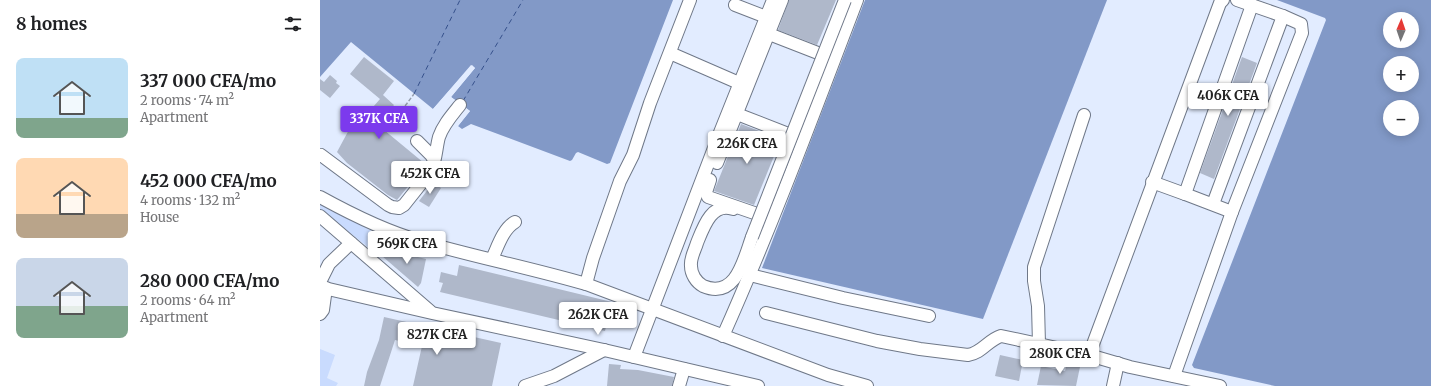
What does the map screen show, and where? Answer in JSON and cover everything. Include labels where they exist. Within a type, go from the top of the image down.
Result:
[{"type":"street","points":[[586,284],[593,258],[620,181],[633,155],[650,103],[690,0]]},
{"type":"street","points":[[634,357],[739,83],[773,0]]},
{"type":"street","points":[[765,222],[708,197],[706,194],[782,0]]},
{"type":"street","points":[[723,336],[750,275],[791,135],[845,0]]},
{"type":"street","points":[[765,222],[857,0]]},
{"type":"street","points":[[1089,355],[1152,182],[1220,2],[1223,0]]},
{"type":"street","points":[[1174,376],[1232,212],[1302,33],[1301,24],[1237,0]]},
{"type":"street","points":[[734,5],[766,17]]},
{"type":"street","points":[[1185,194],[1252,5]]},
{"type":"street","points":[[1213,204],[1283,16]]},
{"type":"street","points":[[769,34],[823,55]]},
{"type":"street","points":[[670,53],[739,83]]},
{"type":"street","points":[[320,156],[321,155],[388,205],[399,208],[404,205],[434,166],[440,135],[448,119],[460,105]]},
{"type":"street","points":[[737,114],[791,135]]},
{"type":"street","points":[[1039,344],[1038,306],[1034,281],[1034,267],[1084,115]]},
{"type":"street","points":[[417,141],[431,154],[434,160]]},
{"type":"street","points":[[1152,182],[1232,212]]},
{"type":"street","points":[[320,196],[353,213],[420,241],[546,272],[586,284],[828,375],[868,386]]},
{"type":"street","points":[[721,208],[731,208],[758,221],[765,222],[758,223],[738,272],[731,284],[721,288],[713,288],[704,286],[697,282],[692,274],[690,265],[692,257],[704,224],[715,211],[721,208]]},
{"type":"street","points":[[320,216],[432,313]]},
{"type":"street","points":[[492,259],[507,230],[516,222]]},
{"type":"street","points":[[320,314],[323,310],[322,286],[329,264],[351,243]]},
{"type":"street","points":[[750,275],[843,298],[929,316]]},
{"type":"street","points":[[322,286],[432,313],[604,350],[758,386]]},
{"type":"street","points":[[766,313],[877,341],[968,355],[976,354],[991,341],[1001,336],[1220,386]]},
{"type":"street","points":[[525,386],[554,376],[604,350]]},
{"type":"street","points":[[1113,386],[1118,363]]},
{"type":"street","points":[[679,386],[684,369]]},
{"type":"path","points":[[360,109],[376,122],[390,126],[414,94]]},
{"type":"path","points":[[382,128],[385,125]]},
{"type":"shaded area","points":[[320,0],[673,0],[610,163],[607,164],[578,152],[570,161],[471,124],[462,129],[458,126],[470,111],[451,97],[475,68],[472,65],[433,109],[351,42],[320,77]]},
{"type":"shaded area","points":[[865,0],[1107,0],[983,319],[762,268]]},
{"type":"shaded area","points":[[1277,0],[1431,0],[1431,386],[1275,386],[1194,368],[1192,365],[1326,20],[1325,18]]},
{"type":"shaded area","points":[[320,201],[386,239],[378,255],[320,209]]},
{"type":"shaded area","points":[[320,349],[335,355],[327,378],[338,383],[336,386],[320,386]]},
{"type":"pier","points":[[471,65],[475,68],[451,97],[470,111],[458,126],[457,124],[467,112],[449,97],[473,68],[472,67],[435,111],[433,109]]},
{"type":"building","points":[[789,0],[836,0],[817,45],[778,30]]},
{"type":"building","points":[[364,57],[394,81],[383,95],[394,105],[378,125],[424,163],[424,167],[397,200],[388,195],[347,163],[337,152],[351,126],[367,114],[380,99],[350,74]]},
{"type":"building","points":[[1242,57],[1257,63],[1214,179],[1200,173]]},
{"type":"building","points":[[330,75],[340,86],[330,98],[320,90],[320,79],[324,82]]},
{"type":"building","points":[[741,124],[781,139],[754,205],[714,191]]},
{"type":"building","points":[[433,183],[441,188],[429,207],[419,201]]},
{"type":"building","points":[[386,249],[426,259],[421,283],[418,287],[382,256]]},
{"type":"building","points":[[459,265],[612,302],[605,331],[440,292],[443,283],[439,282],[441,272],[457,276]]},
{"type":"building","points":[[384,317],[501,343],[492,386],[413,386],[422,346],[395,340],[380,386],[364,386],[367,372],[379,340]]},
{"type":"building","points":[[1000,355],[1023,360],[1019,381],[995,376]]},
{"type":"building","points":[[1068,360],[1081,362],[1076,386],[1037,385],[1041,366],[1065,371]]},
{"type":"building","points":[[609,364],[621,365],[620,369],[638,370],[674,377],[672,386],[607,386]]},
{"type":"ferry route","points":[[414,94],[460,0]]},
{"type":"ferry route","points":[[463,101],[523,0]]}]
